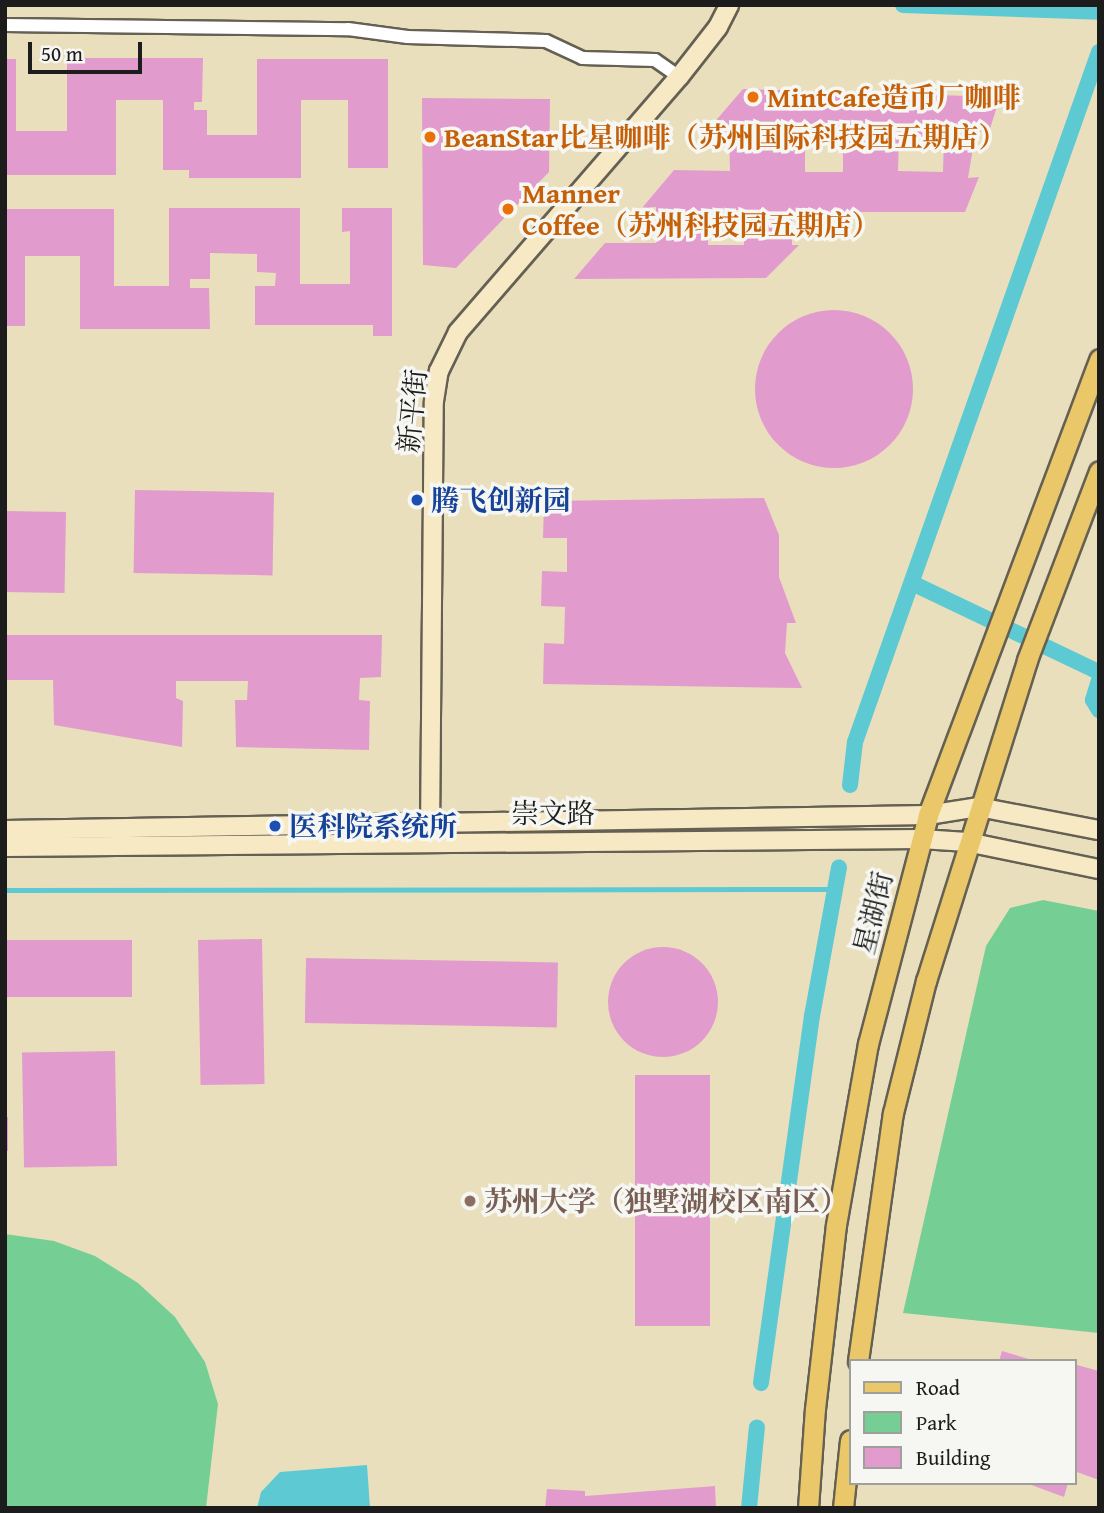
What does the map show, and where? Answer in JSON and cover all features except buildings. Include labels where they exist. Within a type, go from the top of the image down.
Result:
[{"type":"main road","name":"星湖街","points":[[808,1508],[814,1409],[836,1225],[868,1045],[928,815],[1099,359]]},
{"type":"main road","points":[[858,1359],[893,1113],[967,842],[1027,660],[1099,471]]},
{"type":"main road","points":[[843,1508],[848,1459]]},
{"type":"street","name":"新平街","points":[[430,832],[434,401],[439,371],[458,332],[679,77],[718,27],[729,5]]},
{"type":"street","points":[[5,25],[348,29],[407,37],[545,41],[582,58],[655,60],[679,77]]},
{"type":"street","name":"崇文路","points":[[5,847],[792,817],[928,815],[979,807],[1099,830]]},
{"type":"street","name":"崇文路","points":[[5,830],[430,832],[921,839],[967,842],[1099,869]]},
{"type":"green space","points":[[1043,900],[1099,911],[1099,1333],[903,1313],[986,946],[1010,908]]},
{"type":"green space","points":[[5,1234],[54,1241],[95,1256],[138,1283],[175,1317],[205,1362],[218,1404],[206,1508],[5,1508]]},
{"type":"water","points":[[367,1465],[370,1508],[257,1508],[261,1492],[280,1472]]},
{"type":"waterway","points":[[903,5],[1099,12]]},
{"type":"waterway","points":[[850,785],[855,742],[1099,52]]},
{"type":"waterway","points":[[912,583],[1099,672]]},
{"type":"waterway","points":[[1099,680],[1093,700],[1099,710]]},
{"type":"waterway","points":[[761,1383],[812,1016],[839,867]]},
{"type":"waterway","points":[[5,890],[836,889]]},
{"type":"waterway","points":[[749,1508],[757,1427]]},
{"type":"place","name":"MintCafe造币厂咖啡","points":[[753,97]]},
{"type":"place","name":"BeanStar比星咖啡（苏州国际科技园五期店）","points":[[430,137]]},
{"type":"place","name":"Manner Coffee（苏州科技园五期店）","points":[[508,209]]},
{"type":"place","name":"腾飞创新园","points":[[417,500]]},
{"type":"place","name":"医科院系统所","points":[[275,826]]},
{"type":"place","name":"苏州大学（独墅湖校区南区）","points":[[470,1201]]}]
